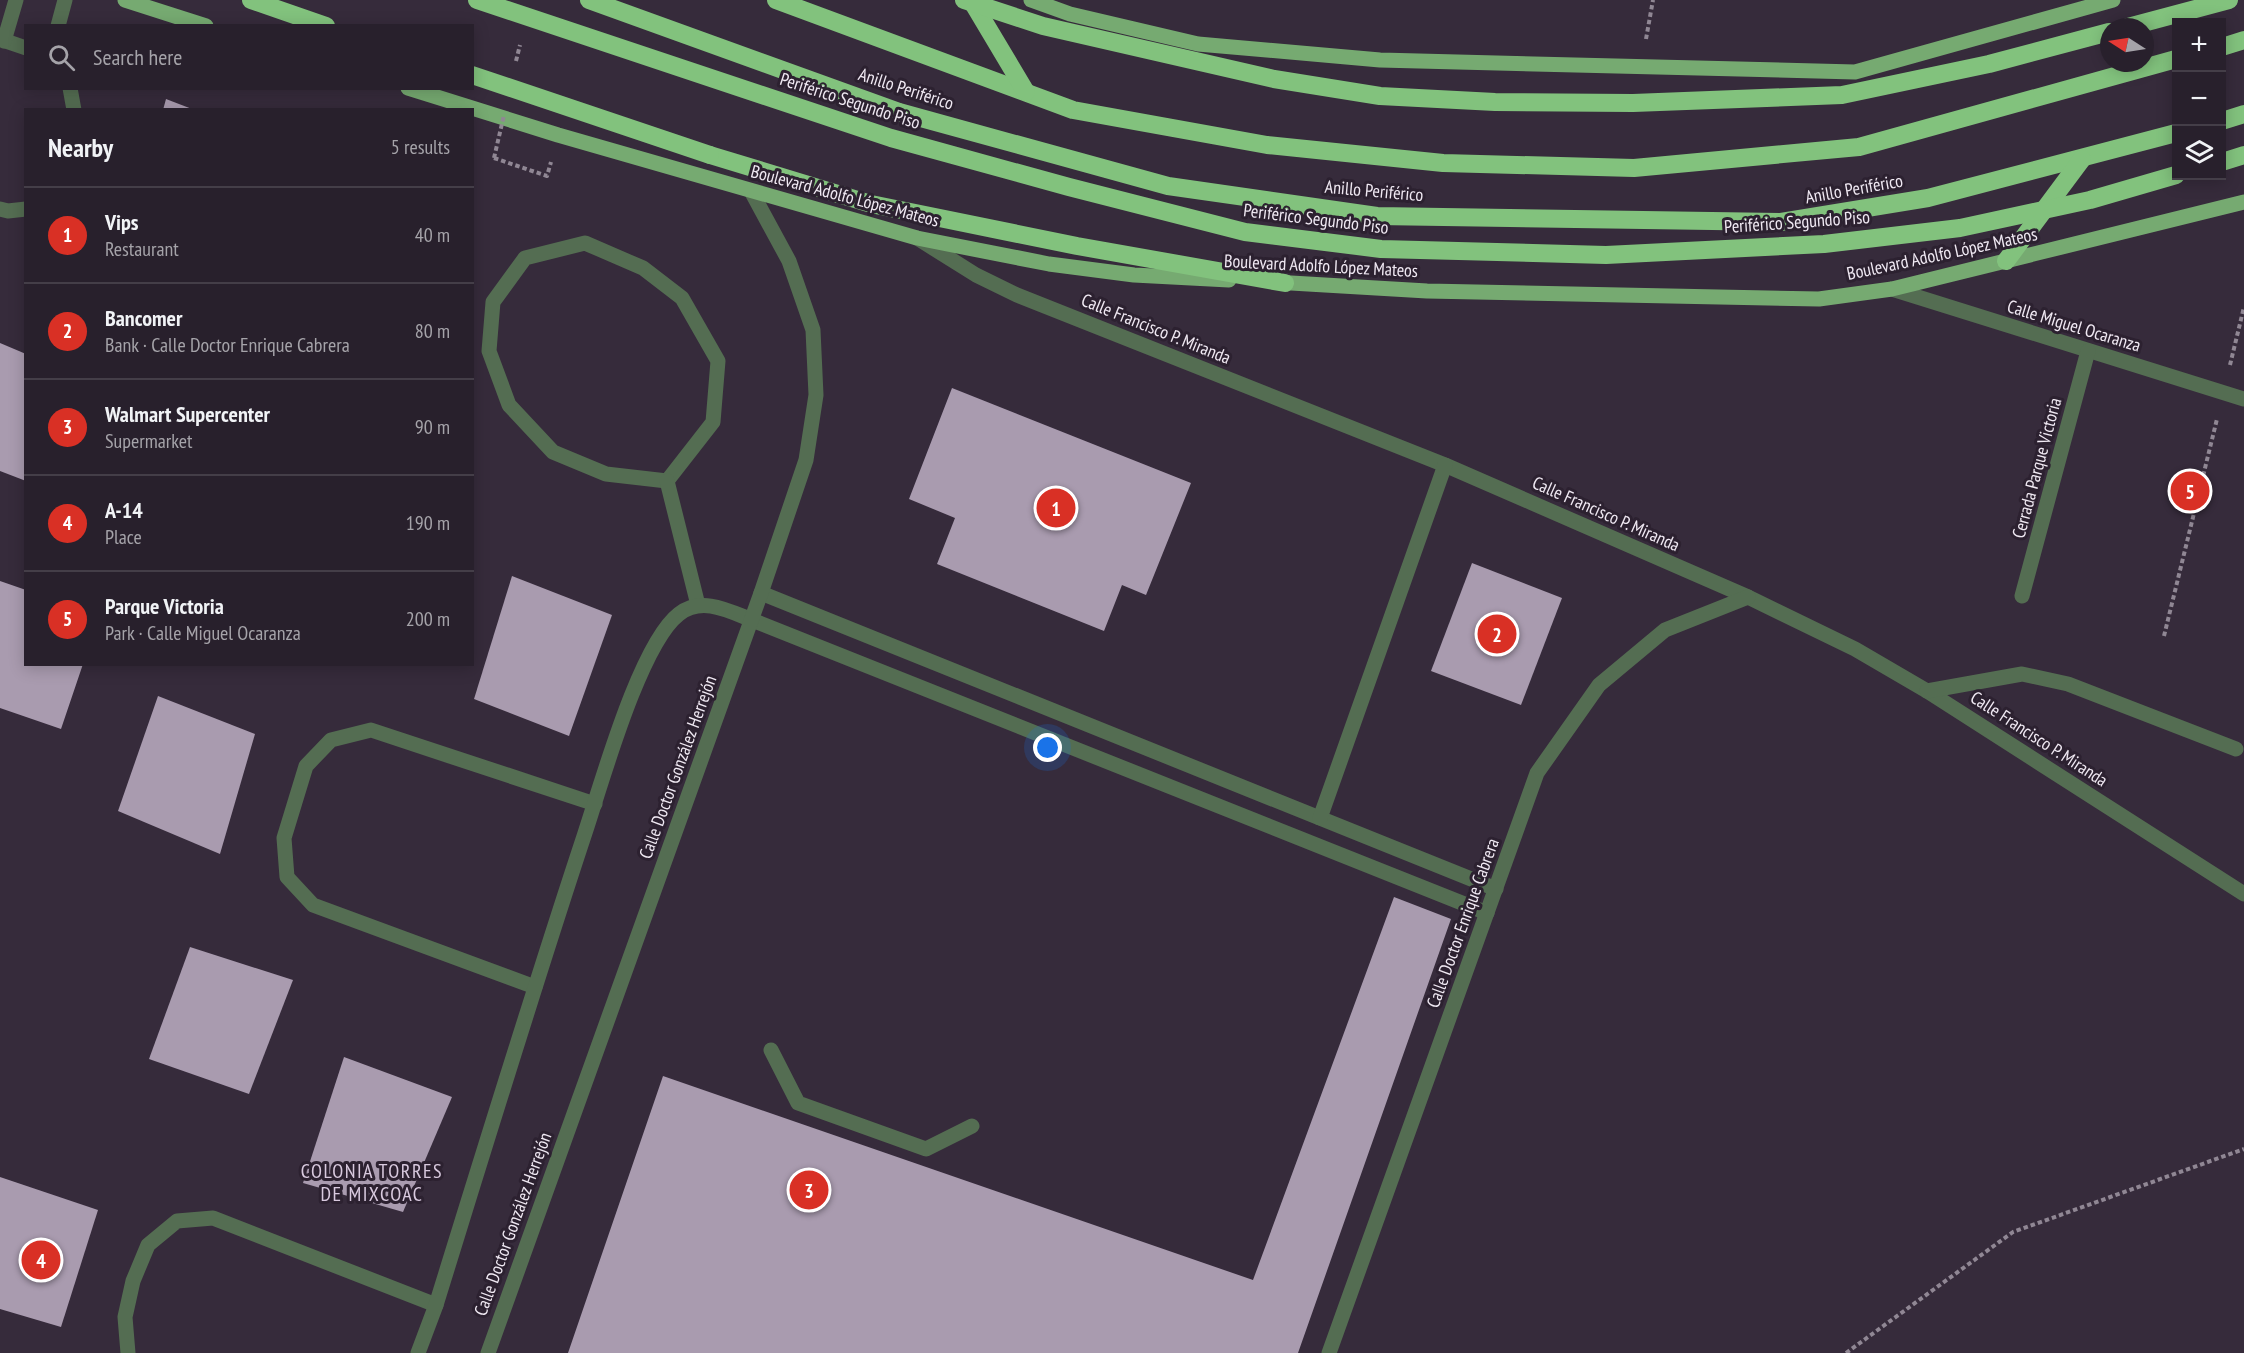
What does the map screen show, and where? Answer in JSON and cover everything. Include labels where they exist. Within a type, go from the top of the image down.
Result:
[{"type":"highway","points":[[251,0],[320,24]]},
{"type":"highway","name":"Periférico Segundo Piso","points":[[477,0],[891,138],[1069,188],[1245,232],[1381,249],[1606,255],[1824,244],[1960,228],[2090,200],[2172,176]]},
{"type":"highway","name":"Anillo Periférico","points":[[589,0],[899,111],[1168,186],[1377,216],[1781,222],[1928,198],[2172,134]]},
{"type":"highway","name":"Anillo Periférico","points":[[776,0],[1073,110],[1267,145],[1443,163],[1634,168],[1859,147],[2172,60]]},
{"type":"highway","points":[[964,0],[1043,26],[1275,79],[1380,96],[1495,102],[1634,102],[1842,95],[1989,64],[2100,34]]},
{"type":"highway","points":[[971,0],[1026,92]]},
{"type":"highway","points":[[2154,20],[2229,0]]},
{"type":"highway","points":[[2226,46],[2244,40]]},
{"type":"highway","points":[[474,76],[710,155],[871,204],[1077,246],[1285,283]]},
{"type":"highway","points":[[2226,120],[2244,114]]},
{"type":"highway","points":[[2226,161],[2244,155]]},
{"type":"highway","points":[[2006,261],[2082,159]]},
{"type":"main road","points":[[124,0],[200,24]]},
{"type":"main road","points":[[1031,0],[1070,14],[1198,44],[1380,60],[1855,72],[2113,0]]},
{"type":"main road","name":"Boulevard Adolfo López Mateos","points":[[415,90],[751,191],[917,238],[1049,264],[1134,275],[1427,291],[1819,299],[1892,289],[2244,202]]},
{"type":"street","points":[[15,0],[2,40],[24,47]]},
{"type":"street","points":[[59,24],[65,0]]},
{"type":"street","points":[[70,90],[74,108]]},
{"type":"street","name":"Calle Doctor González Herrejón","points":[[488,1353],[752,620],[806,460],[816,395],[813,330],[789,261],[751,191]]},
{"type":"street","points":[[0,209],[8,211],[24,209]]},
{"type":"street","name":"Calle Francisco P. Miranda","points":[[917,238],[976,275],[1017,295],[1444,465],[1748,597],[1855,649],[1927,690],[2244,894]]},
{"type":"street","points":[[585,243],[643,268],[682,298],[718,361],[713,422],[667,481],[606,474],[553,452],[509,405],[489,351],[493,302],[525,258],[585,243]]},
{"type":"street","name":"Calle Miguel Ocaranza","points":[[1892,289],[2244,399]]},
{"type":"street","name":"Cerrada Parque Victoria","points":[[2022,596],[2088,351]]},
{"type":"street","points":[[1320,818],[1444,465]]},
{"type":"street","points":[[667,481],[698,605]]},
{"type":"street","points":[[761,593],[1496,888]]},
{"type":"street","name":"Calle Doctor Enrique Cabrera","points":[[1329,1353],[1538,773],[1599,685],[1665,630],[1748,597]]},
{"type":"street","points":[[418,1353],[436,1305],[535,987],[635,688],[656,641],[679,614],[698,605],[717,607],[752,620],[1487,913]]},
{"type":"street","points":[[1927,690],[2022,674],[2068,684],[2236,748]]},
{"type":"street","points":[[535,987],[313,905],[287,877],[284,838],[295,798],[306,766],[331,740],[371,730],[595,804]]},
{"type":"street","points":[[771,1050],[798,1102],[926,1149],[972,1126]]},
{"type":"street","points":[[128,1353],[125,1317],[133,1281],[148,1245],[177,1221],[213,1218],[436,1305]]},
{"type":"path","points":[[1641,66],[1653,0]]},
{"type":"path","points":[[494,158],[547,176]]},
{"type":"path","points":[[2164,636],[2244,307]]},
{"type":"path","points":[[1846,1353],[2013,1232],[2244,1149]]},
{"type":"building","points":[[166,99],[189,108],[164,108]]},
{"type":"building","points":[[0,343],[24,353],[24,480],[0,471]]},
{"type":"building","points":[[952,388],[1191,483],[1146,595],[1122,585],[1104,631],[937,564],[955,518],[909,499]]},
{"type":"building","points":[[1472,563],[1562,598],[1521,705],[1431,671]]},
{"type":"building","points":[[512,576],[612,615],[569,736],[474,699]]},
{"type":"building","points":[[0,581],[24,589],[24,666],[82,666],[61,729],[0,708]]},
{"type":"building","points":[[158,696],[255,734],[220,854],[118,811]]},
{"type":"building","points":[[1394,897],[1451,919],[1298,1353],[568,1353],[663,1076],[1253,1280]]},
{"type":"building","points":[[190,947],[293,980],[249,1094],[149,1059]]},
{"type":"building","points":[[344,1057],[452,1097],[403,1212],[303,1183]]},
{"type":"building","points":[[0,1177],[98,1210],[61,1327],[0,1309]]},
{"type":"place","name":"Parque Victoria","points":[[2190,491]]},
{"type":"place","name":"Vips","points":[[1056,508]]},
{"type":"place","name":"Bancomer","points":[[1497,634]]},
{"type":"place","name":"Walmart Supercenter","points":[[809,1190]]},
{"type":"place","name":"A-14","points":[[41,1260]]},
{"type":"district","name":"COLONIA TORRES DE MIXCOAC","points":[[372,1182]]}]
